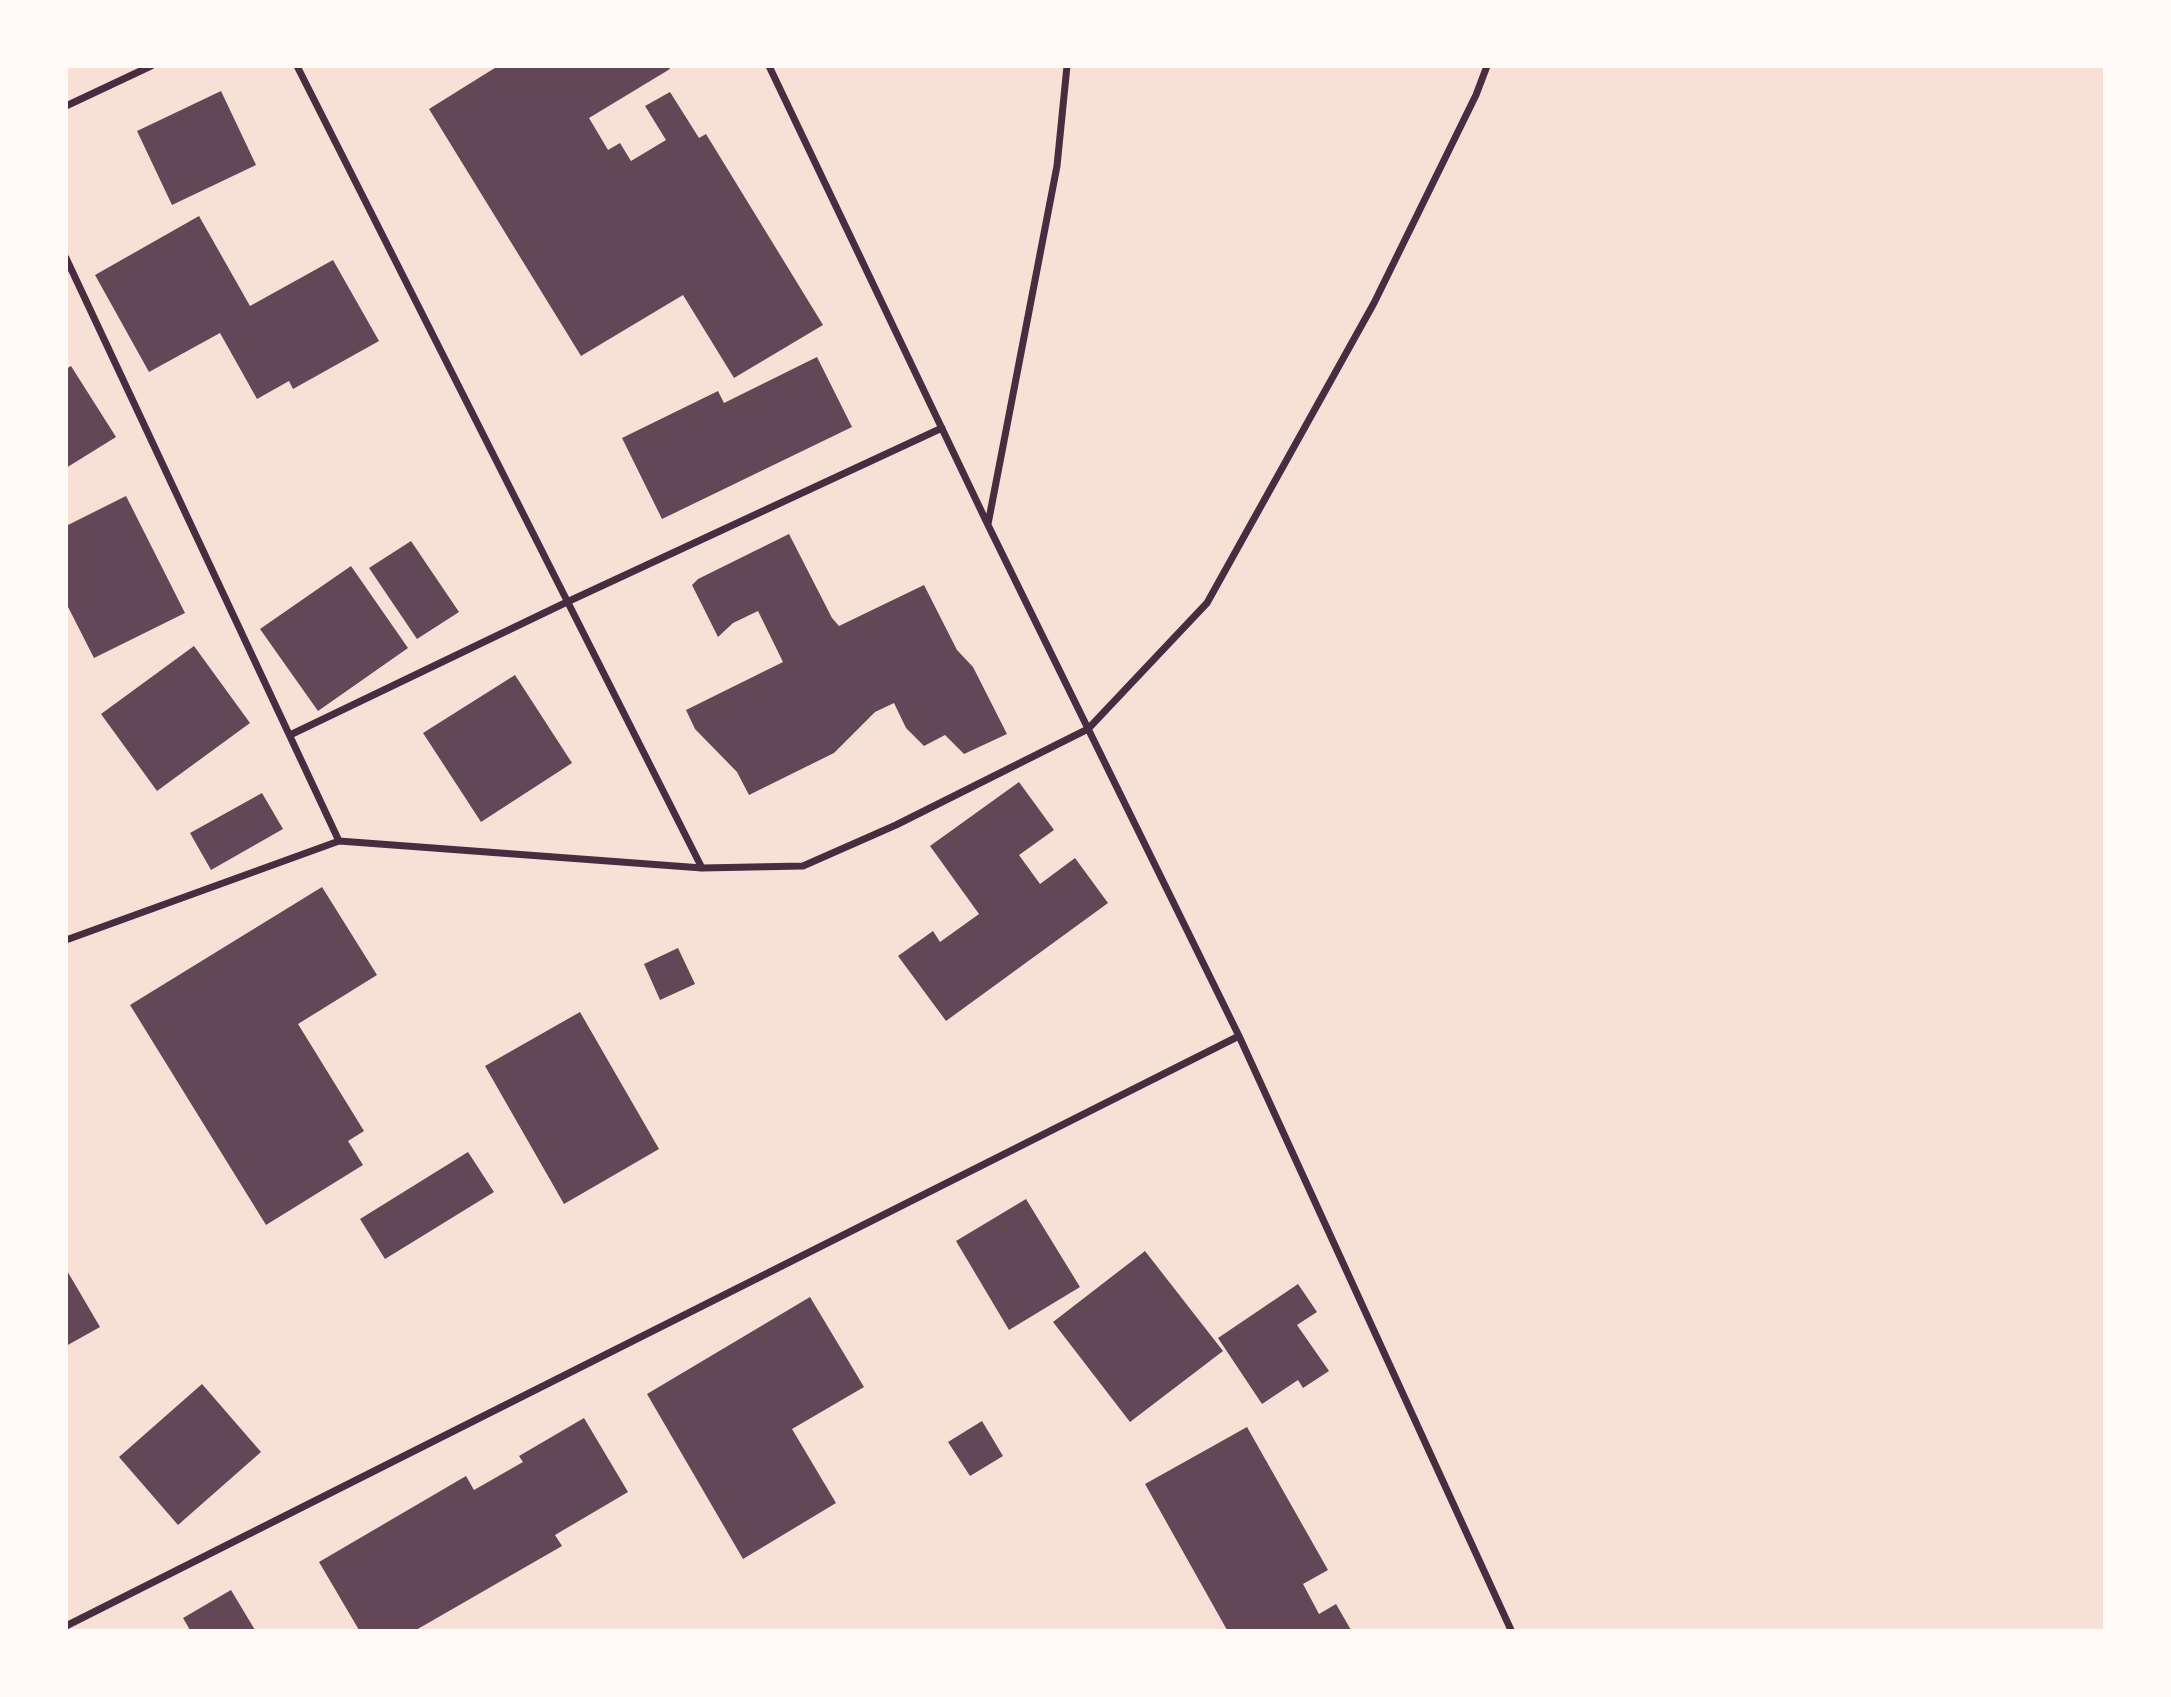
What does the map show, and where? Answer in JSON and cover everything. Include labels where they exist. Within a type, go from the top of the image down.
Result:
[{"type":"street","points":[[66,106],[150,66]]},
{"type":"street","points":[[297,66],[702,868]]},
{"type":"street","points":[[769,66],[988,525],[1239,1036],[1511,1630]]},
{"type":"street","points":[[988,525],[1057,166],[1067,66]]},
{"type":"street","points":[[66,940],[339,841],[702,868],[803,866],[896,825],[1088,729],[1207,603],[1374,303],[1476,95],[1487,66]]},
{"type":"street","points":[[66,258],[339,841]]},
{"type":"street","points":[[290,735],[567,602],[942,428]]},
{"type":"street","points":[[66,1626],[1239,1036]]},
{"type":"building","points":[[498,66],[668,66],[670,69],[589,118],[608,150],[620,143],[631,161],[666,140],[645,106],[670,92],[699,138],[706,134],[823,325],[734,378],[683,295],[581,356],[429,109]]},
{"type":"building","points":[[221,91],[256,165],[172,205],[137,131]]},
{"type":"building","points":[[199,216],[250,306],[333,260],[379,341],[293,389],[289,381],[257,399],[220,333],[149,372],[95,275]]},
{"type":"building","points":[[817,357],[852,427],[662,519],[622,438],[718,391],[724,403]]},
{"type":"building","points":[[71,366],[116,437],[66,468],[66,369]]},
{"type":"building","points":[[126,496],[185,613],[94,658],[66,603],[66,526]]},
{"type":"building","points":[[789,534],[832,618],[839,626],[924,585],[957,650],[973,667],[1007,734],[964,754],[945,735],[924,746],[906,728],[894,703],[875,712],[834,753],[749,795],[737,772],[695,729],[686,710],[783,662],[758,611],[733,623],[718,637],[692,585],[698,579]]},
{"type":"building","points":[[411,541],[459,612],[417,639],[369,568]]},
{"type":"building","points":[[351,566],[408,648],[318,711],[260,629]]},
{"type":"building","points":[[194,646],[250,723],[157,791],[101,714]]},
{"type":"building","points":[[515,675],[572,763],[481,822],[423,733]]},
{"type":"building","points":[[1019,782],[1054,830],[1019,855],[1040,884],[1075,858],[1108,903],[946,1021],[898,956],[933,931],[940,942],[979,914],[930,846]]},
{"type":"building","points":[[262,793],[283,829],[211,870],[190,833]]},
{"type":"building","points":[[322,887],[377,975],[298,1024],[364,1131],[348,1141],[363,1165],[266,1225],[130,1005]]},
{"type":"building","points":[[678,948],[695,984],[660,1000],[644,964]]},
{"type":"building","points":[[580,1012],[659,1149],[564,1204],[485,1066]]},
{"type":"building","points":[[468,1152],[494,1192],[385,1259],[360,1219]]},
{"type":"building","points":[[1026,1199],[1080,1287],[1009,1330],[956,1241]]},
{"type":"building","points":[[1145,1251],[1223,1351],[1130,1422],[1053,1322]]},
{"type":"building","points":[[66,1269],[100,1327],[66,1346]]},
{"type":"building","points":[[1298,1284],[1317,1312],[1297,1325],[1329,1371],[1303,1388],[1298,1380],[1262,1404],[1218,1338]]},
{"type":"building","points":[[810,1297],[864,1387],[792,1429],[836,1503],[743,1559],[647,1394]]},
{"type":"building","points":[[202,1384],[261,1452],[178,1525],[119,1457]]},
{"type":"building","points":[[584,1418],[628,1492],[555,1535],[562,1546],[416,1630],[359,1630],[319,1562],[466,1476],[474,1490],[523,1462],[519,1456]]},
{"type":"building","points":[[982,1421],[1003,1456],[970,1476],[948,1442]]},
{"type":"building","points":[[1247,1427],[1328,1570],[1303,1584],[1319,1614],[1336,1604],[1351,1630],[1227,1630],[1145,1484]]},
{"type":"building","points":[[231,1590],[255,1630],[190,1630],[183,1618]]}]
